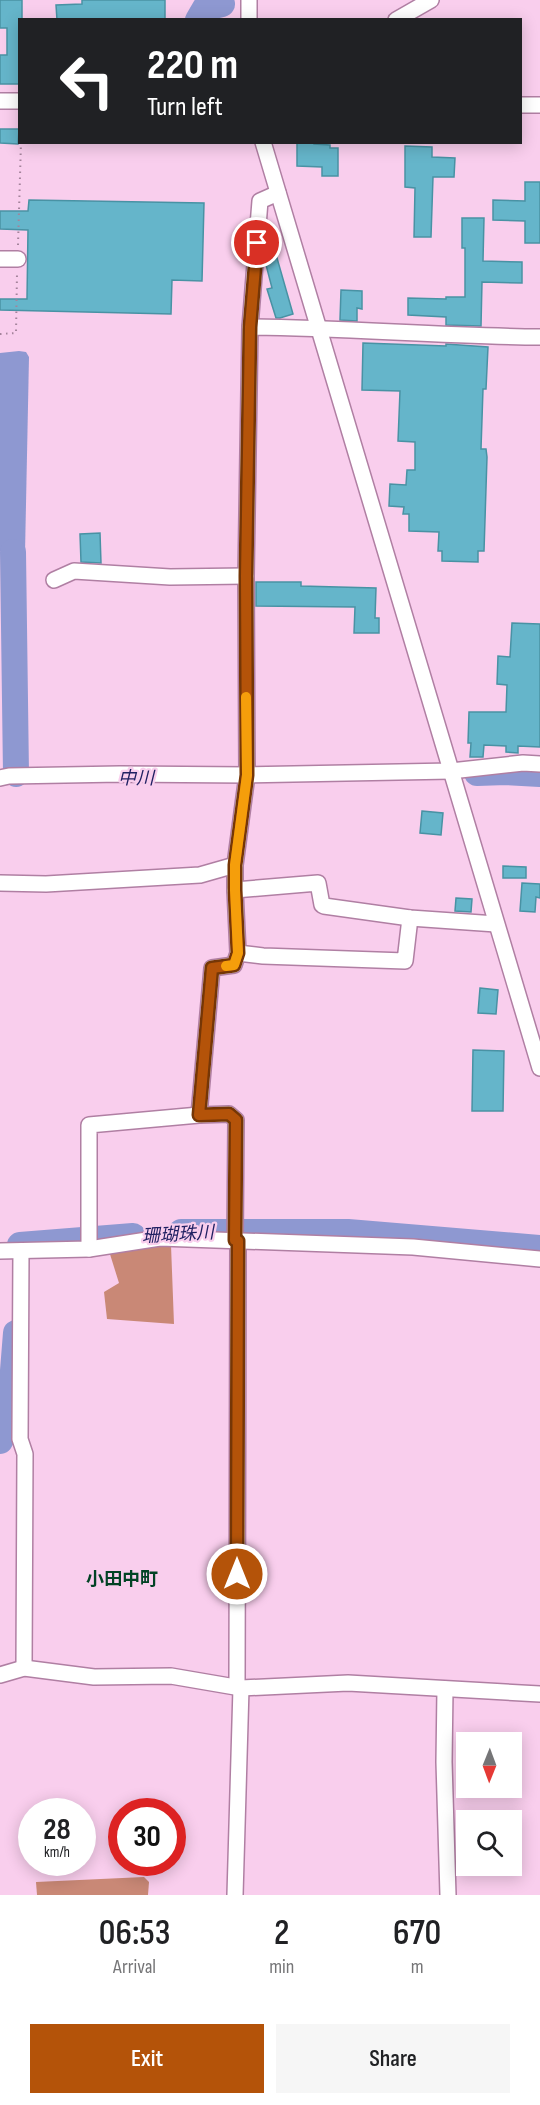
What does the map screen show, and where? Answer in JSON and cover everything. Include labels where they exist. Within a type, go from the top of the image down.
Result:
[{"type":"street","points":[[249,0],[249,18]]},
{"type":"street","points":[[400,18],[431,0]]},
{"type":"street","points":[[0,101],[18,101]]},
{"type":"street","points":[[522,105],[540,105]]},
{"type":"street","points":[[264,144],[540,1068]]},
{"type":"street","points":[[199,1115],[212,968],[234,965],[238,953],[235,865],[247,775],[246,576],[250,327],[260,201],[278,193]]},
{"type":"street","points":[[0,259],[18,259]]},
{"type":"street","points":[[250,327],[540,337]]},
{"type":"street","points":[[54,580],[74,571],[170,577],[246,576]]},
{"type":"street","points":[[0,778],[120,774],[247,775],[451,771],[523,763],[540,764]]},
{"type":"street","points":[[0,883],[46,884],[189,876],[235,865]]},
{"type":"street","points":[[235,890],[318,883],[324,906],[410,918],[496,924]]},
{"type":"street","points":[[238,953],[263,956],[405,961],[410,918]]},
{"type":"street","points":[[89,1249],[89,1125],[199,1115],[229,1114],[236,1120],[239,1687],[235,1895]]},
{"type":"street","points":[[0,1251],[89,1249],[160,1238],[413,1246],[540,1259]]},
{"type":"street","points":[[21,1251],[20,1439],[25,1454],[24,1668]]},
{"type":"street","points":[[0,1675],[24,1668],[94,1677],[171,1676],[239,1687],[348,1683],[540,1694]]},
{"type":"street","points":[[445,1689],[444,1762],[448,1895]]},
{"type":"shaded area","points":[[152,1244],[171,1245],[174,1324],[107,1319],[104,1292],[119,1283],[109,1251]]},
{"type":"shaded area","points":[[144,1877],[149,1882],[148,1895],[37,1895],[36,1882]]},
{"type":"water","points":[[26,352],[29,357],[25,553],[0,551],[0,353]]},
{"type":"building","points":[[0,0],[22,0],[22,18],[18,18],[18,84],[0,84],[0,55],[7,55],[7,28],[0,28]]},
{"type":"building","points":[[82,0],[165,0],[165,18],[57,18],[56,5],[82,4]]},
{"type":"building","points":[[0,129],[18,129],[18,144],[0,143]]},
{"type":"building","points":[[297,144],[330,145],[330,148],[338,148],[338,176],[322,176],[322,167],[297,166]]},
{"type":"building","points":[[405,146],[432,147],[432,157],[455,158],[454,177],[433,177],[431,237],[414,237],[415,188],[405,187]]},
{"type":"building","points":[[525,182],[540,182],[540,243],[525,243],[525,221],[493,220],[493,200],[525,201]]},
{"type":"building","points":[[29,200],[204,203],[202,281],[172,280],[171,314],[0,310],[0,299],[27,299],[28,230],[0,229],[0,211],[28,211]]},
{"type":"building","points":[[462,218],[484,218],[483,261],[522,262],[522,283],[482,282],[481,326],[446,325],[446,317],[408,315],[408,298],[465,297],[465,248],[462,248]]},
{"type":"building","points":[[273,244],[293,314],[280,318],[276,318],[267,289],[272,288],[265,261],[266,245]]},
{"type":"building","points":[[341,290],[362,291],[362,309],[357,308],[357,321],[340,320]]},
{"type":"building","points":[[363,343],[488,347],[486,389],[483,389],[481,449],[486,449],[487,457],[484,551],[478,551],[478,562],[442,561],[442,551],[438,551],[439,532],[409,531],[409,514],[403,514],[404,507],[389,506],[390,484],[406,485],[407,470],[415,470],[415,442],[398,441],[400,391],[362,390]]},
{"type":"building","points":[[100,533],[101,563],[81,562],[80,534]]},
{"type":"building","points":[[256,582],[301,582],[301,586],[376,588],[375,618],[379,618],[379,633],[354,633],[355,607],[256,606]]},
{"type":"building","points":[[512,623],[540,624],[540,747],[518,746],[518,753],[506,752],[506,746],[484,745],[483,757],[470,757],[469,712],[506,712],[507,685],[497,684],[498,656],[510,657]]},
{"type":"building","points":[[422,811],[443,813],[441,835],[420,833]]},
{"type":"building","points":[[503,866],[526,867],[526,878],[503,878]]},
{"type":"building","points":[[522,883],[540,884],[540,898],[536,897],[535,912],[520,911]]},
{"type":"building","points":[[456,898],[472,899],[471,912],[455,911]]},
{"type":"building","points":[[480,988],[498,990],[496,1014],[478,1013]]},
{"type":"building","points":[[473,1050],[504,1051],[503,1111],[472,1111]]},
{"type":"waterway","points":[[199,18],[205,8],[222,4]]},
{"type":"waterway","name":"中川","points":[[13,552],[16,774]]},
{"type":"waterway","name":"中川","points":[[477,773],[540,774]]},
{"type":"waterway","name":"珊瑚珠川","points":[[181,1232],[348,1232],[540,1248]]},
{"type":"waterway","name":"珊瑚珠川","points":[[20,1245],[133,1236]]},
{"type":"waterway","name":"珊瑚珠川","points":[[0,1441],[12,1416],[16,1333]]},
{"type":"slow traffic","points":[[226,966],[234,965],[238,953],[235,865],[247,775],[246,697]]},
{"type":"district","name":"小田中町","points":[[122,1579]]},
{"type":"route","points":[[237,1574],[236,1120],[229,1114],[199,1115],[212,968],[234,965],[238,953],[235,865],[247,775],[246,576],[250,327],[257,243]]}]
